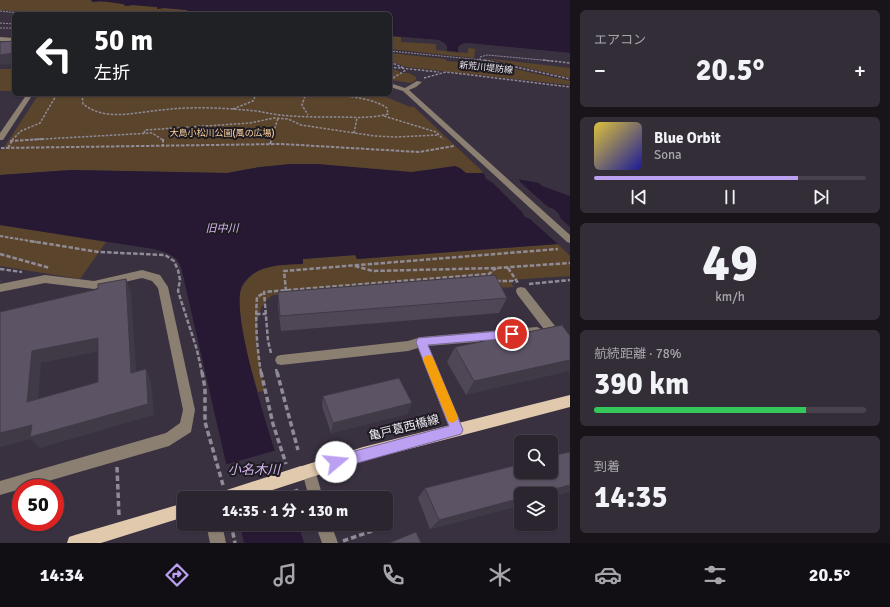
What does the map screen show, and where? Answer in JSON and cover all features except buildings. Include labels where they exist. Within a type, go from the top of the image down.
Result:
[{"type":"main road","name":"亀戸葛西橋線","points":[[247,491],[363,454],[570,400]]},
{"type":"main road","points":[[75,543],[177,512]]},
{"type":"street","points":[[0,39],[12,40]]},
{"type":"street","points":[[405,90],[419,82]]},
{"type":"street","points":[[392,86],[405,90],[570,240]]},
{"type":"street","points":[[3,140],[2,131],[28,96]]},
{"type":"street","points":[[0,288],[45,279],[94,285],[142,274],[156,278],[163,286],[190,410],[186,427],[169,439],[0,488]]},
{"type":"street","points":[[524,287],[570,354]]},
{"type":"street","points":[[275,359],[408,346],[421,342],[542,332]]},
{"type":"street","points":[[421,342],[457,430]]},
{"type":"street","points":[[301,475],[311,491]]},
{"type":"street","points":[[215,531],[218,543]]},
{"type":"street","points":[[328,531],[336,542]]},
{"type":"path","points":[[0,11],[12,12]]},
{"type":"path","points":[[0,23],[12,24]]},
{"type":"path","points":[[0,28],[12,28]]},
{"type":"path","points":[[392,51],[480,60],[570,79]]},
{"type":"path","points":[[480,60],[480,57],[487,55],[570,63]]},
{"type":"path","points":[[392,63],[406,69]]},
{"type":"path","points":[[392,67],[446,72]]},
{"type":"path","points":[[392,79],[406,69]]},
{"type":"path","name":"新荒川堤防線","points":[[419,82],[432,74],[446,72],[570,87]]},
{"type":"path","points":[[8,148],[21,131],[40,123],[56,96]]},
{"type":"path","points":[[82,96],[83,104],[88,109],[100,114],[119,115],[173,108],[233,110],[279,115],[357,118],[375,118],[384,116],[436,132],[454,146]]},
{"type":"path","points":[[233,110],[253,101],[255,96]]},
{"type":"path","points":[[305,96],[302,105],[308,115]]},
{"type":"path","points":[[338,96],[355,97],[380,103],[387,108],[388,114],[384,116]]},
{"type":"path","points":[[270,144],[279,115]]},
{"type":"path","points":[[144,133],[145,130],[250,123],[278,118],[288,118],[301,125],[354,133],[396,137],[438,135]]},
{"type":"path","points":[[354,133],[357,118]]},
{"type":"path","points":[[3,140],[12,141],[152,133],[162,139],[163,146]]},
{"type":"path","points":[[1,148],[270,144],[419,152],[465,145]]},
{"type":"path","points":[[0,236],[99,252]]},
{"type":"path","points":[[286,291],[284,271],[558,249]]},
{"type":"path","points":[[0,254],[52,268]]},
{"type":"path","points":[[352,266],[373,271],[508,268],[570,263]]},
{"type":"path","points":[[288,468],[273,426],[265,391],[256,341],[257,297],[264,292],[489,274],[496,268]]},
{"type":"path","points":[[490,281],[513,281],[516,285],[520,285],[508,268]]},
{"type":"path","points":[[524,287],[570,280]]},
{"type":"path","points":[[397,282],[451,281]]},
{"type":"path","points":[[264,292],[268,341],[275,359],[298,450]]},
{"type":"path","points":[[256,314],[266,314]]},
{"type":"path","points":[[116,455],[119,530]]},
{"type":"path","points":[[300,491],[301,475]]},
{"type":"path","points":[[232,531],[235,543]]},
{"type":"path","points":[[336,542],[369,531]]},
{"type":"green space","points":[[0,0],[91,0],[93,2],[111,2],[129,6],[157,7],[157,9],[164,8],[188,10],[189,12],[22,12],[0,10]]},
{"type":"green space","points":[[392,36],[401,37],[401,42],[436,44],[436,50],[468,53],[468,48],[570,59],[475,49],[474,58],[392,49]]},
{"type":"green space","points":[[392,53],[446,59],[446,61],[459,62],[459,60],[497,65],[570,81],[570,85],[406,67],[392,62]]},
{"type":"green space","points":[[484,58],[570,68],[570,78]]},
{"type":"green space","points":[[0,69],[12,69],[12,91],[0,91]]},
{"type":"green space","points":[[392,69],[399,71],[399,73],[409,73],[416,77],[416,80],[411,83],[392,80]]},
{"type":"green space","name":"大島小松川公園(風の広場)","points":[[38,96],[384,96],[410,107],[414,107],[484,173],[466,173],[454,167],[412,172],[398,172],[317,164],[260,167],[227,173],[71,170],[0,175],[0,150],[3,149]]},
{"type":"green space","points":[[0,225],[106,242],[80,279],[0,266]]},
{"type":"green space","points":[[558,244],[570,256],[570,276],[509,280],[514,287],[273,295],[264,303],[259,313],[257,326],[258,353],[265,391],[258,392],[244,345],[240,320],[239,297],[241,288],[244,284],[253,274],[261,269],[276,265],[303,264],[303,259],[356,255],[357,259]]},
{"type":"water","points":[[91,0],[570,0],[570,53],[467,43],[458,47],[458,52],[447,51],[447,47],[443,42],[438,40],[392,36],[392,12],[187,12],[187,10],[164,8],[157,9],[157,7],[133,5],[125,6],[124,4],[101,1],[93,2]]},
{"type":"water","name":"旧中川","points":[[290,164],[317,164],[412,172],[455,166],[466,173],[484,173],[539,183],[542,186],[570,196],[570,244],[357,259],[355,255],[303,259],[303,264],[278,265],[262,269],[249,277],[243,284],[240,299],[242,323],[256,388],[288,491],[232,491],[181,266],[176,259],[168,254],[154,249],[0,225],[0,175],[71,170],[227,173],[260,167]]},
{"type":"water","points":[[241,531],[300,531],[304,543],[244,543]]},
{"type":"pier","points":[[401,37],[438,40],[447,46],[447,51],[458,52],[458,47],[467,43],[570,53],[570,55],[467,45],[460,49],[460,53],[445,51],[445,47],[440,43],[401,39]]},
{"type":"pier","points":[[485,171],[517,177],[520,182],[548,207],[554,209],[559,214],[560,218],[570,227],[570,246],[560,246],[530,219],[525,217],[493,183],[485,178],[485,175],[482,172]]},
{"type":"pier","points":[[277,450],[290,491],[230,491],[224,465]]},
{"type":"slow traffic","points":[[429,360],[452,417]]},
{"type":"route","points":[[336,462],[457,430],[421,342],[512,334]]},
{"type":"water label","name":"小名木川","points":[[254,470]]}]
